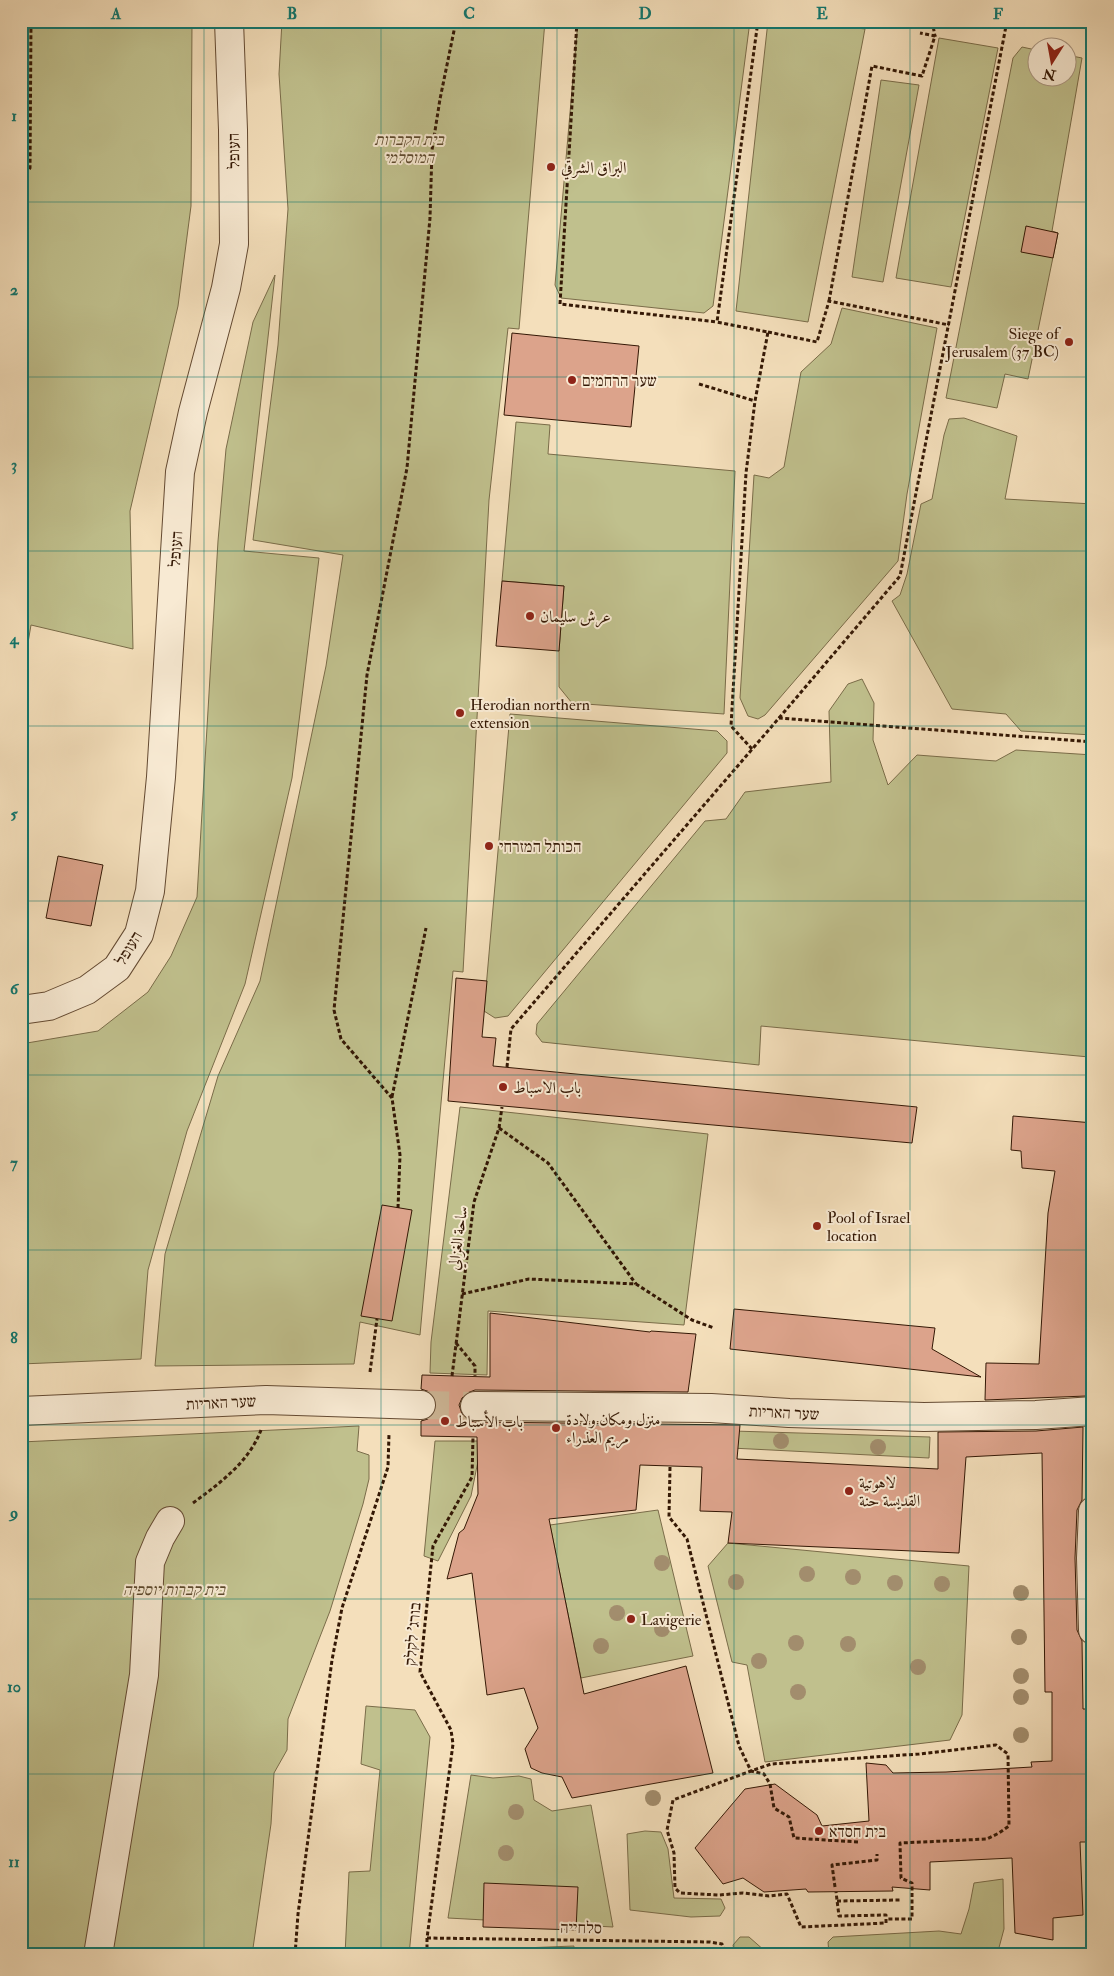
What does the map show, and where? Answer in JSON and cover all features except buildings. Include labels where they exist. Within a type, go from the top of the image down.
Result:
[{"type":"street","name":"העופל","points":[[21,1010],[49,1006],[88,990],[118,968],[139,934],[150,891],[161,777],[180,472],[193,412],[226,288],[234,244],[233,130],[228,21]]},
{"type":"street","name":"שער האריות","points":[[21,1411],[266,1400],[421,1405]]},
{"type":"street","name":"שער האריות","points":[[475,1406],[711,1408],[789,1413],[924,1417],[1036,1415],[1093,1411]]},
{"type":"street","points":[[1093,1511],[1091,1558],[1093,1630]]},
{"type":"street","points":[[98,1955],[144,1675],[150,1562],[160,1538],[170,1521]]},
{"type":"path","points":[[21,178],[30,168],[31,21]]},
{"type":"path","points":[[392,1098],[341,1039],[334,1010],[367,675],[407,468],[430,218],[432,150],[456,21]]},
{"type":"path","points":[[577,21],[560,304],[717,322],[817,342],[829,301],[872,66],[922,76],[935,36],[932,21]]},
{"type":"path","points":[[717,322],[758,21]]},
{"type":"path","points":[[507,1067],[511,1029],[900,576],[1007,21]]},
{"type":"path","points":[[920,33],[935,36]]},
{"type":"path","points":[[829,301],[949,325]]},
{"type":"path","points":[[752,749],[731,726],[746,473],[755,401],[768,332]]},
{"type":"path","points":[[699,384],[755,401]]},
{"type":"path","points":[[779,718],[1093,742]]},
{"type":"path","points":[[398,1208],[400,1154],[392,1098],[426,928]]},
{"type":"path","name":"ساحة الغزالي","points":[[452,1376],[474,1202],[499,1128],[502,1107]]},
{"type":"path","points":[[499,1128],[548,1163],[636,1284],[692,1320],[714,1328]]},
{"type":"path","points":[[462,1294],[529,1279],[636,1284]]},
{"type":"path","points":[[295,1955],[298,1914],[332,1660],[342,1608],[388,1467],[378,1403],[376,1319]]},
{"type":"path","name":"בורג' לקלק","points":[[428,1955],[427,1938],[453,1744],[451,1730],[420,1672],[433,1546],[472,1477],[475,1366],[456,1343]]},
{"type":"path","points":[[170,1521],[229,1475],[256,1444],[262,1429],[266,1400]]},
{"type":"path","points":[[670,1467],[669,1517],[687,1539],[738,1746],[751,1771],[764,1774],[770,1784],[774,1808],[789,1817],[794,1838],[858,1842]]},
{"type":"path","points":[[996,1745],[1008,1754],[1009,1826],[987,1839],[900,1843],[901,1878],[912,1882],[912,1919],[886,1919],[886,1923],[801,1927],[787,1894],[770,1896],[743,1893],[719,1895],[680,1893],[675,1888],[674,1854],[667,1830],[673,1800],[771,1764],[919,1754],[996,1745]]},
{"type":"path","points":[[877,1854],[877,1860],[832,1865],[837,1902],[839,1916],[886,1915],[886,1919]]},
{"type":"path","points":[[837,1902],[900,1900]]},
{"type":"path","name":"סלחייה","points":[[427,1938],[710,1942],[722,1944],[727,1955]]},
{"type":"green space","points":[[21,21],[192,21],[191,206],[178,306],[130,511],[133,649],[31,625],[21,684]]},
{"type":"green space","name":"בית הקברות המוסלמי","points":[[282,21],[545,21],[519,329],[508,328],[489,500],[463,972],[453,971],[420,1335],[360,1322],[354,1364],[155,1366],[165,1254],[218,1076],[260,981],[326,666],[343,555],[253,540],[278,345],[288,209],[279,74]]},
{"type":"green space","points":[[578,21],[750,21],[713,306],[704,313],[561,298],[555,285]]},
{"type":"green space","points":[[768,21],[800,21],[865,29],[808,322],[736,311]]},
{"type":"green space","points":[[939,38],[998,48],[951,287],[896,278]]},
{"type":"green space","points":[[1022,47],[1026,48],[1026,88],[1076,88],[1076,57],[1082,58],[1052,231],[1058,233],[1028,379],[1005,374],[997,408],[946,398],[1013,58]]},
{"type":"green space","points":[[881,80],[919,85],[883,282],[852,277]]},
{"type":"green space","points":[[275,275],[244,551],[319,558],[292,778],[245,984],[187,1131],[148,1270],[141,1359],[21,1364],[21,1044],[98,1031],[148,992],[171,956],[197,897],[218,541],[226,449],[253,322]]},
{"type":"green space","points":[[842,308],[937,328],[907,494],[898,561],[765,715],[758,719],[748,716],[740,698],[754,475],[769,478],[784,467],[801,372],[831,344]]},
{"type":"green space","points":[[964,418],[1017,436],[1005,499],[1093,504],[1093,735],[1021,731],[1006,714],[952,709],[892,601],[900,595],[907,574],[921,504],[932,499],[944,435],[949,419]]},
{"type":"green space","points":[[516,422],[550,425],[548,454],[735,471],[724,714],[572,703],[559,687],[559,651],[564,586],[502,581]]},
{"type":"green space","points":[[862,679],[874,703],[873,740],[888,785],[917,755],[996,761],[1016,750],[1093,755],[1093,1054],[1089,1057],[761,1026],[759,1065],[542,1042],[536,1034],[537,1024],[705,821],[726,819],[745,792],[831,782],[829,711],[848,684]]},
{"type":"green space","points":[[510,714],[717,731],[727,741],[727,753],[508,1016],[495,1018],[484,1011]]},
{"type":"green space","points":[[460,1107],[708,1134],[684,1325],[488,1311],[487,1375],[430,1373],[431,1342]]},
{"type":"green space","name":"בית קברות יוספיה","points":[[359,1426],[357,1451],[369,1455],[369,1479],[330,1611],[288,1719],[287,1750],[274,1773],[271,1824],[252,1955],[21,1955],[21,1442]]},
{"type":"green space","points":[[733,1431],[930,1437],[929,1458],[731,1448]]},
{"type":"green space","points":[[435,1441],[482,1441],[471,1496],[438,1561],[424,1556]]},
{"type":"green space","points":[[658,1510],[693,1656],[581,1678],[550,1525]]},
{"type":"green space","points":[[728,1543],[969,1566],[962,1715],[950,1740],[765,1762],[747,1665],[732,1662],[708,1566]]},
{"type":"green space","points":[[366,1706],[415,1710],[430,1737],[409,1955],[345,1955],[349,1872],[370,1871],[380,1770],[361,1764]]},
{"type":"green space","points":[[471,1775],[493,1778],[519,1776],[531,1779],[534,1800],[552,1811],[591,1805],[613,1927],[448,1918]]},
{"type":"green space","points":[[645,1831],[661,1832],[668,1849],[674,1898],[721,1899],[725,1908],[720,1916],[691,1917],[630,1910],[627,1834]]},
{"type":"green space","points":[[1003,1879],[1004,1929],[997,1955],[817,1955],[829,1954],[828,1942],[833,1937],[939,1931],[961,1934],[969,1909],[974,1883]]},
{"type":"green space","points":[[740,1937],[749,1937],[765,1951],[779,1955],[735,1955],[733,1945]]},
{"type":"green space","points":[[574,1946],[573,1955],[446,1955],[446,1951]]},
{"type":"tunnel","points":[[421,1405],[475,1406]]},
{"type":"place","name":"البراق الشرقي","points":[[551,167]]},
{"type":"place","name":"Siege of Jerusalem (37 BC)","points":[[1069,342]]},
{"type":"place","name":"שער הרחמים","points":[[572,380]]},
{"type":"place","name":"عرش سليمان","points":[[530,616]]},
{"type":"place","name":"Herodian northern extension","points":[[460,713]]},
{"type":"place","name":"הכותל המזרחי","points":[[489,846]]},
{"type":"place","name":"باب الاسباط","points":[[503,1087]]},
{"type":"place","name":"Pool of Israel location","points":[[817,1226]]},
{"type":"place","name":"باب الأسباط","points":[[445,1421]]},
{"type":"place","name":"منزل ومكان ولادة مريم العذراء","points":[[556,1428]]},
{"type":"place","name":"لاهوتية القديسة حنة","points":[[849,1491]]},
{"type":"place","name":"Lavigerie","points":[[631,1619]]},
{"type":"place","name":"בית חסדא","points":[[819,1831]]}]
